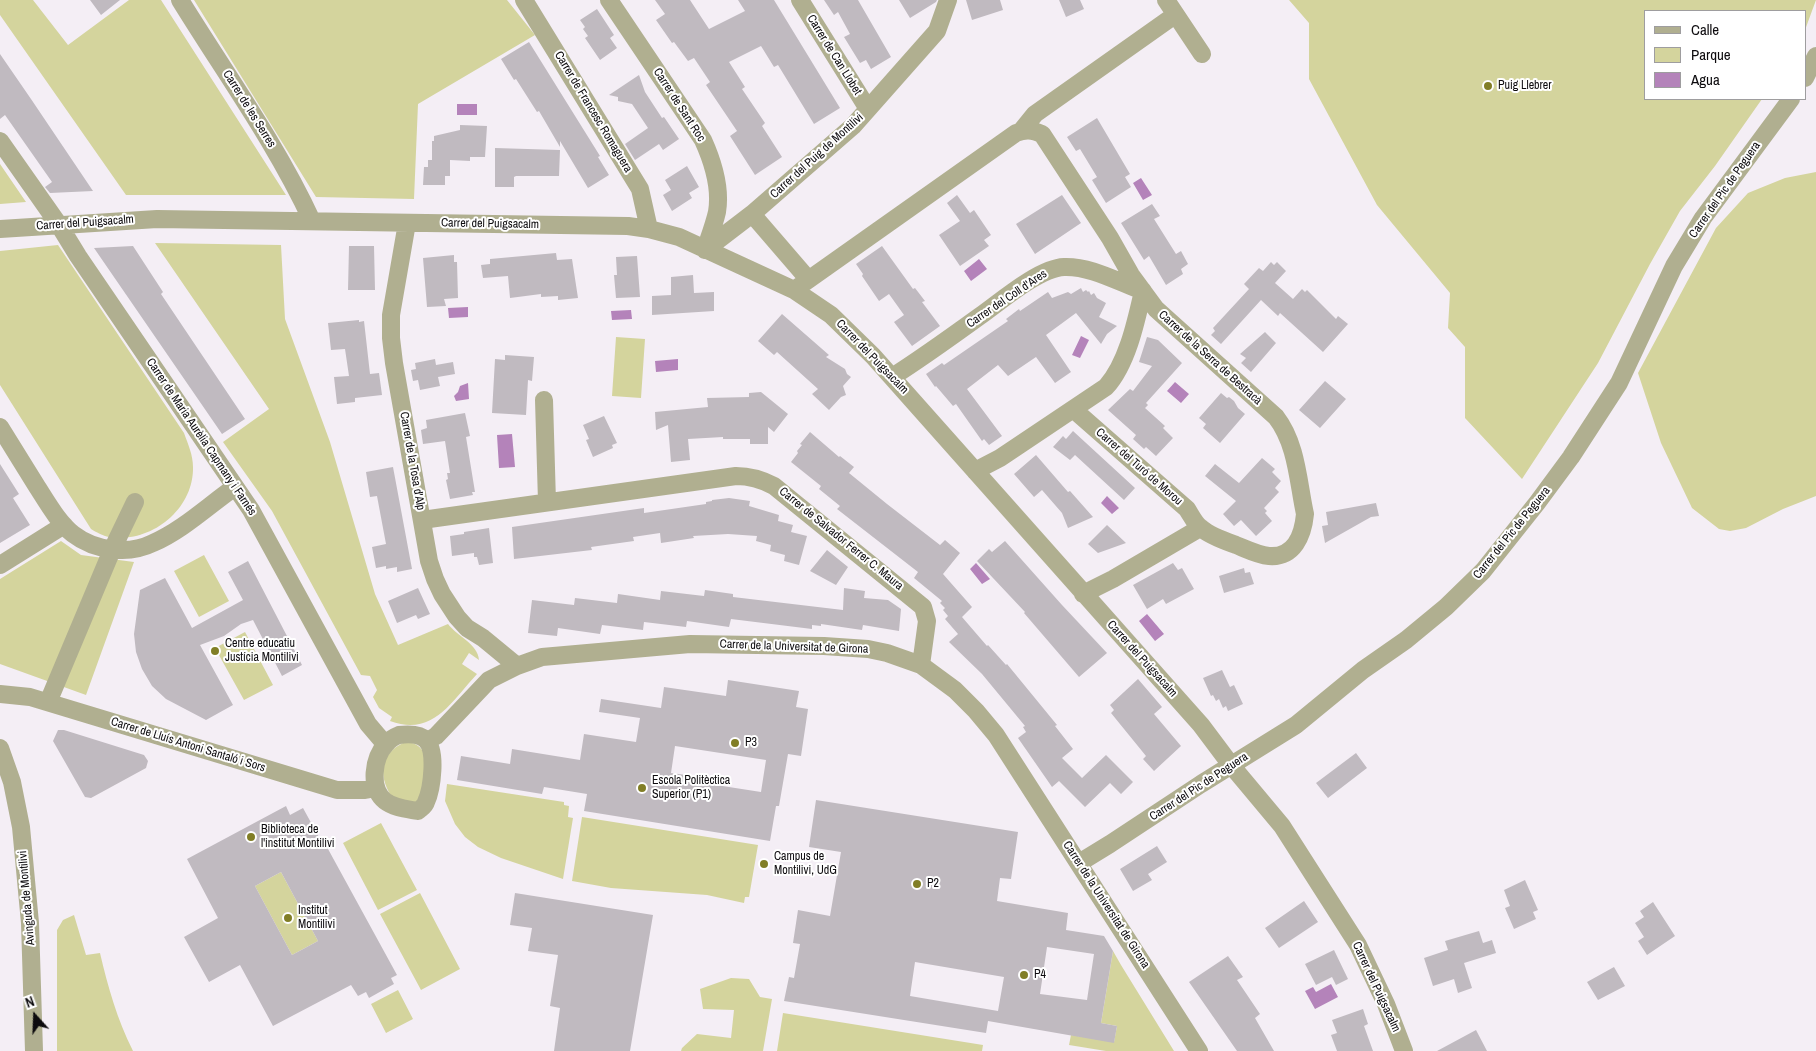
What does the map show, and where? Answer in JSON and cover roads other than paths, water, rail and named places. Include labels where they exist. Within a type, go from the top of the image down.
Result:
[{"type":"street","name":"Carrer de les Serres","points":[[180,0],[267,136],[296,187],[312,221]]},
{"type":"street","name":"Carrer de Francesc Romaguera","points":[[524,0],[640,189],[649,229]]},
{"type":"street","name":"Carrer de Sant Roc","points":[[609,0],[703,140],[707,149],[719,196],[717,213],[705,250]]},
{"type":"street","name":"Carrer de Can Llobet","points":[[800,0],[868,109]]},
{"type":"street","name":"Carrer del Puig de Montilivi","points":[[705,250],[752,214],[853,126],[937,32],[942,23],[948,0]]},
{"type":"street","points":[[752,214],[801,284],[1022,130],[1035,114],[1170,7],[1202,54]]},
{"type":"street","points":[[1806,76],[1816,56]]},
{"type":"street","name":"Carrer del Pic de Peguera","points":[[1079,863],[1296,725],[1363,670],[1406,640],[1483,571],[1537,503],[1576,449],[1619,383],[1674,266],[1703,218],[1790,100]]},
{"type":"street","name":"Carrer de la Serra de Bestracà","points":[[1022,130],[1032,130],[1042,134],[1050,144],[1110,238],[1131,275],[1156,309],[1276,417],[1283,426],[1291,446],[1304,514],[1304,525],[1295,545],[1280,555],[1269,556],[1225,541],[1200,528]]},
{"type":"street","name":"Carrer de Maria Aurèlia Capmany i Farnés","points":[[0,141],[59,225],[78,256],[235,487],[273,550],[368,724],[385,744]]},
{"type":"street","name":"Carrer del Puigsacalm","points":[[0,229],[157,219],[628,226],[649,229],[679,238],[705,250],[801,284],[824,310],[849,330],[892,377],[1201,725],[1231,765],[1282,826],[1358,945],[1386,1004],[1404,1051]]},
{"type":"street","name":"Carrer de la Tosa d'Alp","points":[[407,223],[391,315],[391,338],[429,561],[435,579],[449,606],[467,628],[483,638],[517,666]]},
{"type":"street","name":"Carrer del Coll d'Ares","points":[[892,377],[1034,278],[1057,267],[1096,272],[1143,291]]},
{"type":"street","points":[[975,471],[1000,458],[1106,387],[1115,376],[1136,324],[1143,291]]},
{"type":"street","points":[[544,400],[547,502]]},
{"type":"street","name":"Carrer del Turó de Morou","points":[[1073,409],[1187,509],[1200,528]]},
{"type":"street","points":[[0,427],[49,506],[64,525],[83,540],[112,550],[139,548],[152,544],[173,533],[235,487]]},
{"type":"street","name":"Carrer de Salvador Ferrer C. Maura","points":[[422,520],[736,476],[749,476],[761,479],[774,486],[923,607],[927,621],[921,665]]},
{"type":"street","points":[[49,700],[112,550],[135,502]]},
{"type":"street","points":[[0,565],[64,525]]},
{"type":"street","points":[[1083,594],[1113,579],[1200,528]]},
{"type":"street","name":"Carrer de la Universitat de Girona","points":[[427,741],[436,736],[489,680],[517,666],[542,657],[690,644],[824,646],[868,649],[887,653],[921,665],[955,690],[996,735],[1199,1051]]},
{"type":"street","name":"Carrer de Lluís Antoni Santaló i Sors","points":[[0,694],[30,697],[337,790],[376,788]]},
{"type":"street","points":[[398,735],[421,736],[427,741],[432,758],[432,766],[426,802],[423,807],[418,811],[389,804],[381,798],[376,788],[375,776],[377,762],[385,744],[398,735]]},
{"type":"street","name":"Avinguda de Montilivi","points":[[0,748],[12,782],[21,827],[30,923],[34,1051]]},
{"type":"water","points":[[457,104],[477,104],[477,115],[457,115]]},
{"type":"water","points":[[1141,178],[1152,195],[1143,200],[1133,183]]},
{"type":"water","points":[[979,259],[987,269],[971,281],[964,271]]},
{"type":"water","points":[[468,307],[468,317],[449,318],[448,308]]},
{"type":"water","points":[[631,310],[632,319],[612,320],[611,311]]},
{"type":"water","points":[[1081,336],[1089,340],[1080,358],[1072,355]]},
{"type":"water","points":[[678,359],[678,370],[656,372],[655,361]]},
{"type":"water","points":[[1175,382],[1189,394],[1181,403],[1167,391]]},
{"type":"water","points":[[468,383],[469,399],[456,401],[454,396],[460,386]]},
{"type":"water","points":[[512,434],[515,467],[499,468],[497,435]]},
{"type":"water","points":[[1107,496],[1119,508],[1112,514],[1101,503]]},
{"type":"water","points":[[976,563],[990,579],[982,584],[970,569]]},
{"type":"water","points":[[1147,614],[1164,634],[1155,641],[1139,621]]},
{"type":"water","points":[[1331,984],[1338,997],[1315,1009],[1305,991],[1313,987],[1316,992]]},
{"type":"place","name":"Puig Llebrer","points":[[1488,86]]},
{"type":"place","name":"Centre educatiu Justícia Montilivi","points":[[215,651]]},
{"type":"place","name":"P3","points":[[735,743]]},
{"type":"place","name":"Escola Politèctica Superior (P1)","points":[[642,788]]},
{"type":"place","name":"Biblioteca de l'institut Montilivi","points":[[251,837]]},
{"type":"place","name":"Campus de Montilivi, UdG","points":[[764,864]]},
{"type":"place","name":"P2","points":[[917,884]]},
{"type":"place","name":"Institut Montilivi","points":[[288,918]]},
{"type":"place","name":"P4","points":[[1024,975]]}]
